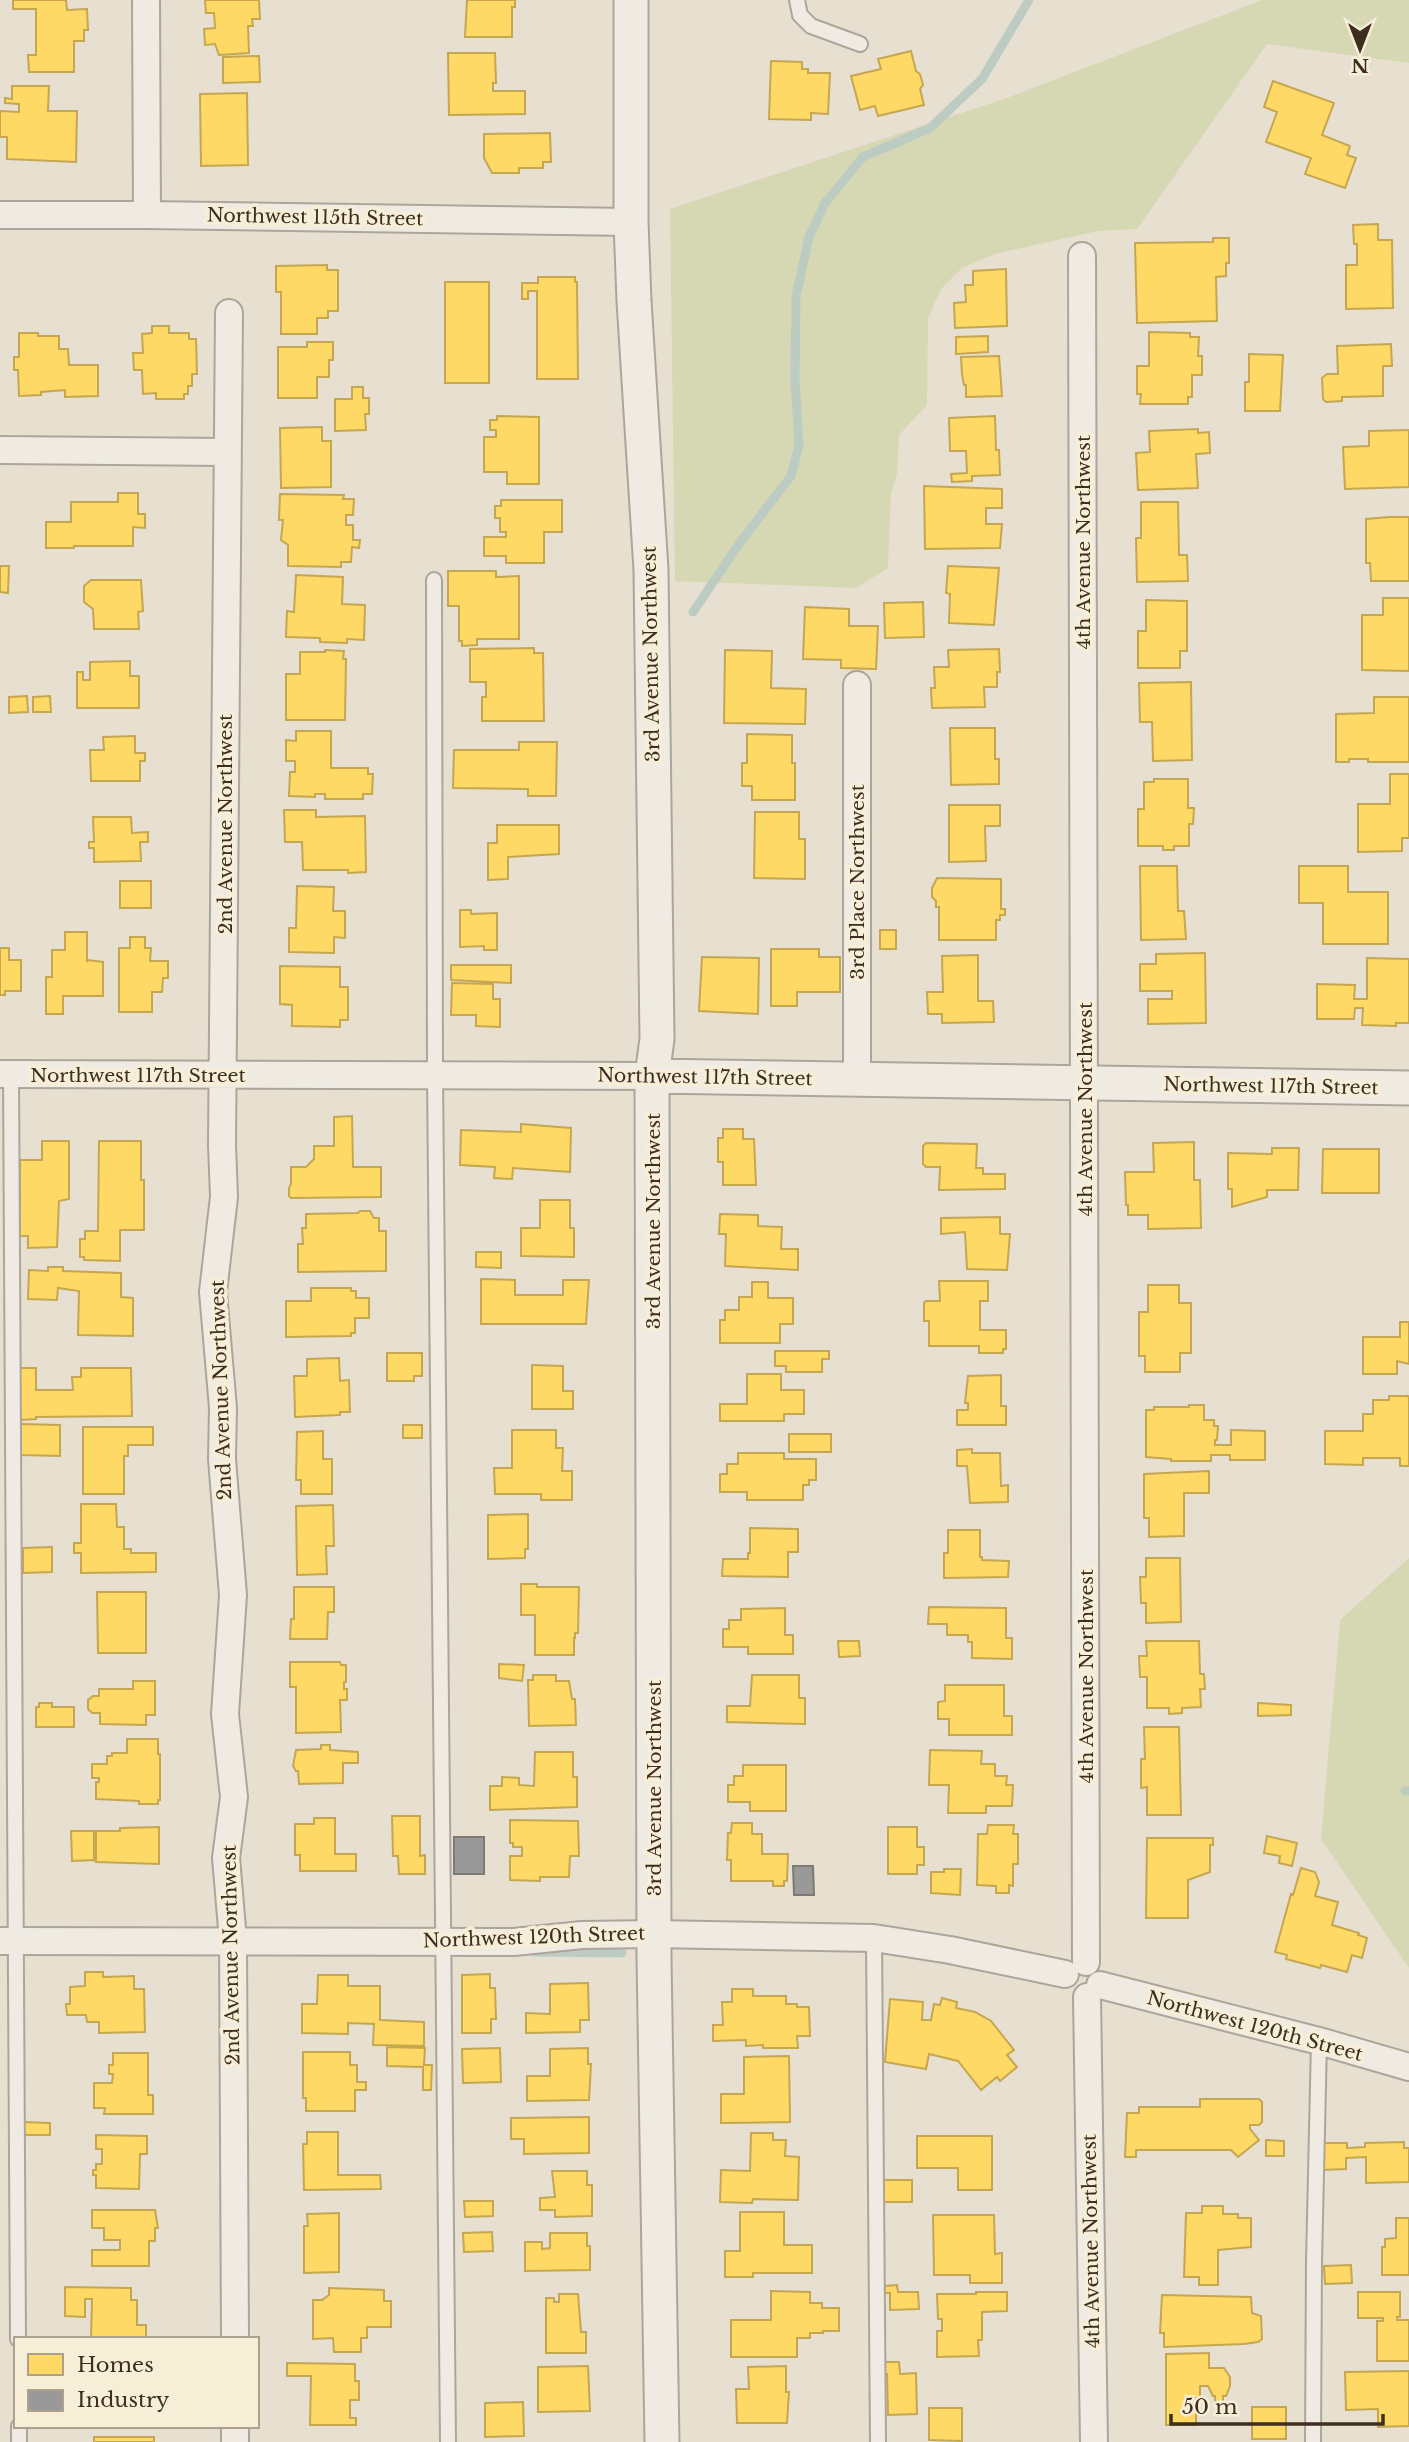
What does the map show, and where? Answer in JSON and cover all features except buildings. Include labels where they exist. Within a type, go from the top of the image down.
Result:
[{"type":"street","points":[[146,0],[147,215]]},
{"type":"street","name":"3rd Avenue Northwest","points":[[631,0],[631,222],[651,570],[657,1039],[652,1076],[654,1934],[662,2442]]},
{"type":"street","name":"Northwest 115th Street","points":[[0,215],[631,222]]},
{"type":"street","name":"4th Avenue Northwest","points":[[1076,1968],[1085,1084],[1082,256]]},
{"type":"street","name":"2nd Avenue Northwest","points":[[229,313],[224,1198],[213,1292],[223,1408],[222,1459],[233,1595],[225,1714],[234,1797],[226,1858],[233,1940],[235,2337]]},
{"type":"street","points":[[0,450],[227,452]]},
{"type":"street","name":"3rd Place Northwest","points":[[857,685],[857,1080]]},
{"type":"street","name":"Northwest 117th Street","points":[[6,1074],[652,1076],[1409,1088]]},
{"type":"street","name":"Northwest 120th Street","points":[[8,1941],[514,1942],[582,1935],[654,1934],[874,1938],[1076,1968]]},
{"type":"street","points":[[1076,1968],[1099,1970],[1094,1991]]},
{"type":"street","name":"4th Avenue Northwest","points":[[1094,1991],[1094,2442]]},
{"type":"street","name":"Northwest 120th Street","points":[[1094,1991],[1319,2041],[1409,2067]]},
{"type":"lane","points":[[797,0],[800,15],[811,26],[860,44]]},
{"type":"lane","points":[[434,580],[435,1076],[448,2442]]},
{"type":"lane","points":[[6,1074],[8,1941],[18,2337]]},
{"type":"lane","points":[[874,1938],[878,2442]]},
{"type":"lane","points":[[1313,2442],[1319,2041]]},
{"type":"green space","points":[[1262,0],[1409,0],[1409,63],[1267,44],[1137,229],[1098,231],[995,254],[962,268],[941,289],[928,318],[927,405],[899,435],[897,474],[891,494],[888,568],[856,588],[675,581],[670,209],[1004,99]]},
{"type":"green space","points":[[1409,1558],[1409,1968],[1321,1839],[1340,1620]]},
{"type":"waterway","points":[[693,612],[739,544],[791,476],[799,445],[795,380],[796,296],[809,237],[825,203],[863,157],[930,128],[982,79],[1029,0]]},
{"type":"waterway","points":[[535,1952],[622,1953]]}]
